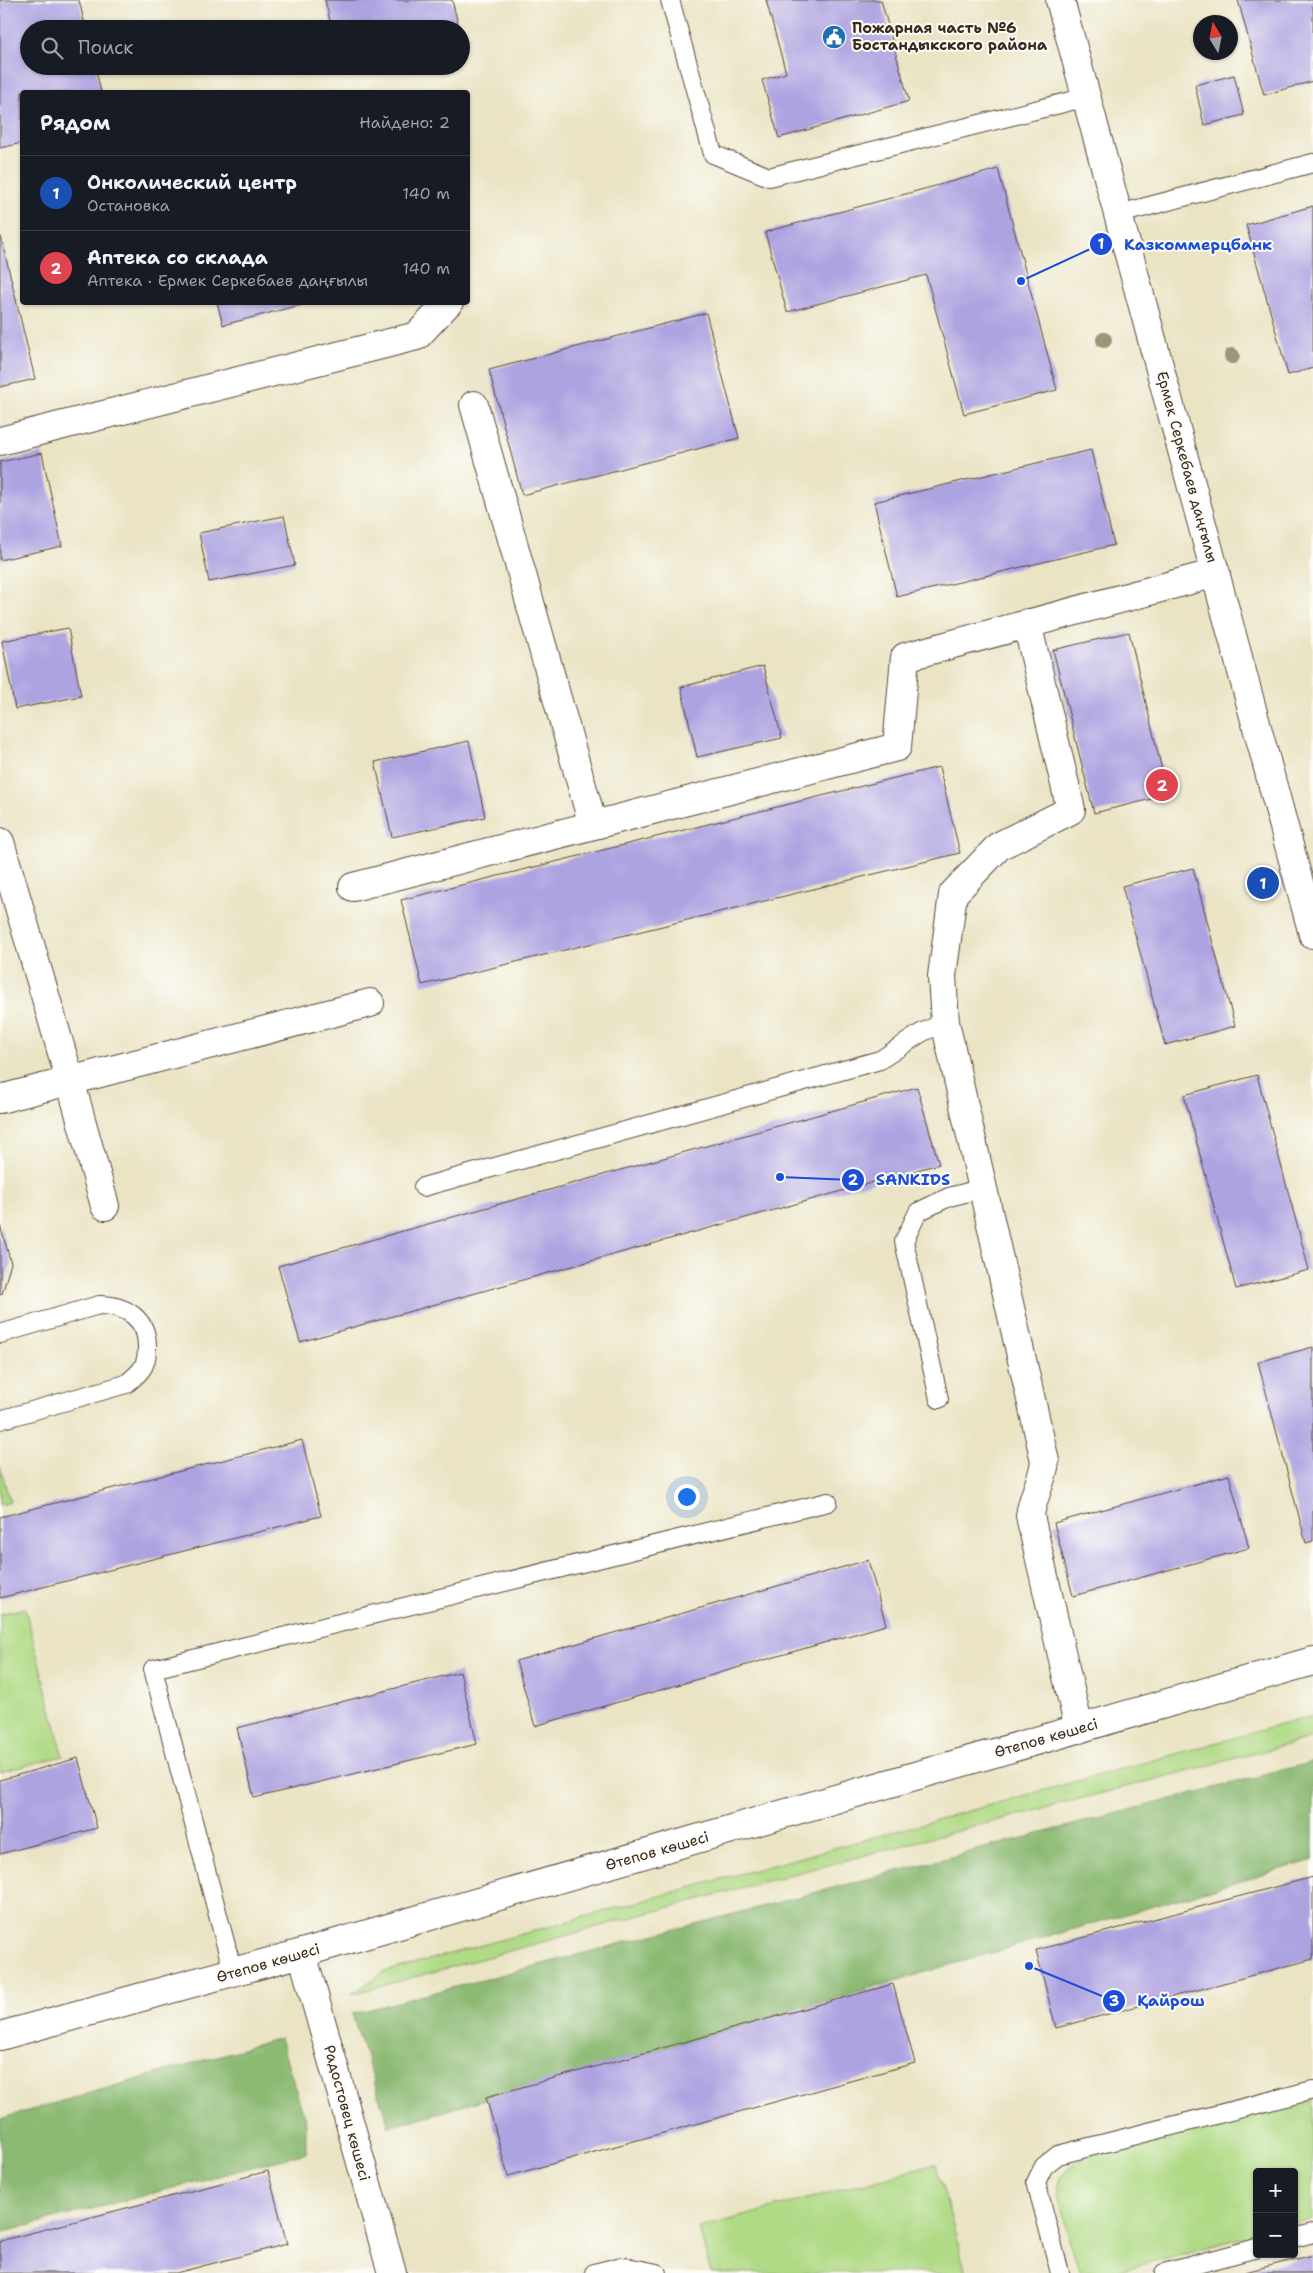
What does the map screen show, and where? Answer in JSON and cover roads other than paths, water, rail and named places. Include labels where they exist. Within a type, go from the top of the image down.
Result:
[{"type":"street","name":"Ермек Серкебаев даңғылы","points":[[1060,0],[1311,918]]},
{"type":"street","points":[[0,441],[417,336],[446,305]]},
{"type":"street","points":[[474,405],[593,825]]},
{"type":"street","points":[[353,887],[897,747],[905,657],[1216,573]]},
{"type":"street","points":[[1027,624],[1071,810],[999,846],[953,894],[942,976],[945,1022],[1045,1461],[1044,1470],[1031,1504],[1030,1516],[1079,1729]]},
{"type":"street","points":[[0,842],[5,879],[70,1080],[105,1206]]},
{"type":"street","points":[[0,1099],[370,1003]]},
{"type":"street","name":"Өтепов көшесі","points":[[0,2036],[302,1953],[1313,1661]]},
{"type":"street","name":"Радостовец көшесі","points":[[302,1953],[392,2273]]},
{"type":"lane","points":[[670,0],[713,154],[769,177],[1087,97]]},
{"type":"lane","points":[[1119,214],[1313,162]]},
{"type":"lane","points":[[423,1187],[880,1060],[921,1033],[945,1022]]},
{"type":"lane","points":[[939,1399],[904,1241],[918,1212],[949,1197],[984,1188]]},
{"type":"lane","points":[[0,1334],[99,1305],[112,1305],[135,1316],[143,1325],[148,1338],[147,1357],[142,1370],[126,1384],[0,1420]]},
{"type":"lane","points":[[233,1972],[153,1669],[828,1502]]},
{"type":"lane","points":[[1060,2273],[1036,2182],[1044,2166],[1058,2155],[1313,2090]]},
{"type":"lane","points":[[1298,2237],[1313,2233]]},
{"type":"lane","points":[[1164,2273],[1253,2249]]},
{"type":"lane","points":[[594,2273],[622,2266],[657,2273]]},
{"type":"place","name":"Пожарная часть №6 Бостандыкского района","points":[[834,37]]},
{"type":"place","name":"Казкоммерцбанк","points":[[1021,281]]},
{"type":"place","name":"Аптека со склада","points":[[1162,785]]},
{"type":"place","name":"Онколический центр","points":[[1263,883]]},
{"type":"place","name":"SANKIDS","points":[[780,1177]]},
{"type":"place","name":"Қайрош","points":[[1029,1966]]}]
